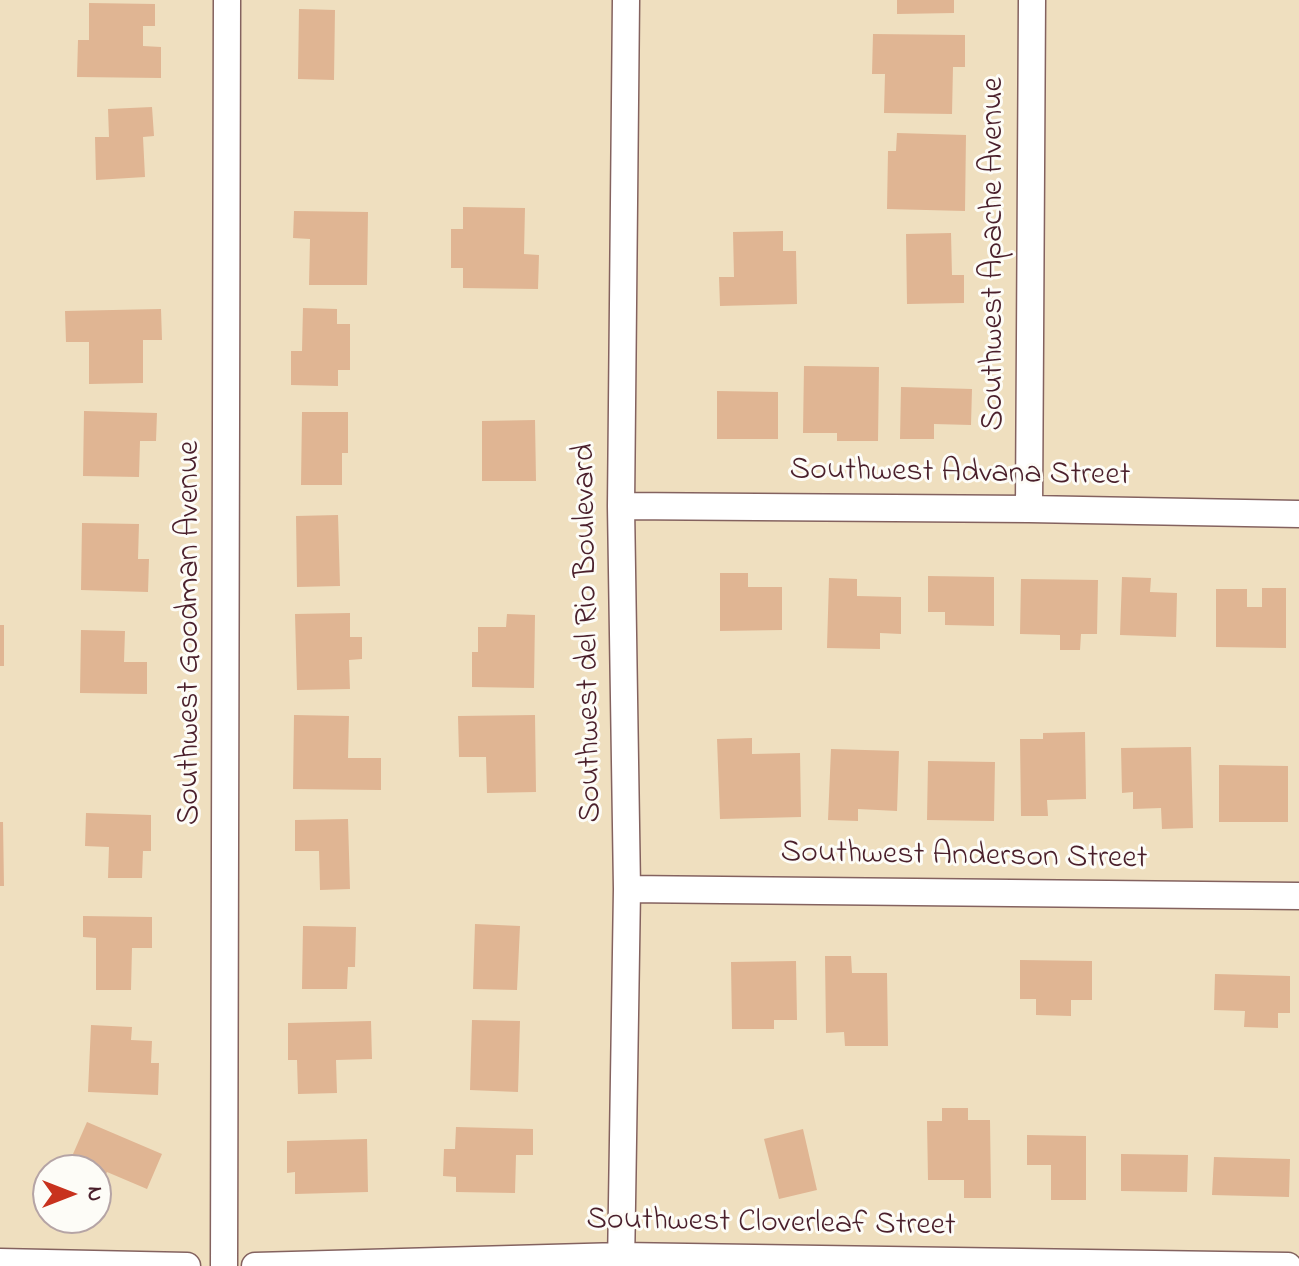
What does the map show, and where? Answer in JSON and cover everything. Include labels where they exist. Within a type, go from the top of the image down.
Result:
[{"type":"street","name":"Southwest Goodman Avenue","points":[[224,1266],[227,0]]},
{"type":"street","name":"Southwest del Rio Boulevard","points":[[621,1261],[627,889],[621,506],[626,0]]},
{"type":"street","name":"Southwest Apache Avenue","points":[[1029,509],[1032,0]]},
{"type":"street","name":"Southwest Advana Street","points":[[621,506],[1299,514]]},
{"type":"street","name":"Southwest Anderson Street","points":[[627,889],[1299,896]]},
{"type":"street","name":"Southwest Cloverleaf Street","points":[[255,1266],[621,1261],[1288,1266]]},
{"type":"street","points":[[0,1262],[187,1266]]},
{"type":"building","points":[[897,0],[954,0],[954,13],[897,14]]},
{"type":"building","points":[[89,3],[155,4],[155,26],[143,26],[143,46],[161,47],[161,78],[77,77],[78,40],[89,40]]},
{"type":"building","points":[[299,9],[335,10],[334,80],[298,79]]},
{"type":"building","points":[[873,34],[965,35],[965,67],[953,67],[952,114],[884,113],[885,74],[872,74]]},
{"type":"building","points":[[152,107],[154,136],[143,137],[145,177],[96,180],[95,137],[109,137],[108,109]]},
{"type":"building","points":[[897,133],[966,135],[965,211],[887,209],[888,151],[896,151]]},
{"type":"building","points":[[463,207],[525,208],[524,254],[539,255],[538,289],[463,288],[463,268],[451,268],[451,229],[463,229]]},
{"type":"building","points":[[294,211],[368,212],[367,285],[309,285],[310,239],[293,238]]},
{"type":"building","points":[[783,231],[783,251],[796,251],[797,304],[720,306],[719,277],[734,277],[733,232]]},
{"type":"building","points":[[951,233],[952,275],[964,275],[964,303],[907,304],[906,234]]},
{"type":"building","points":[[303,308],[337,309],[337,324],[350,324],[350,370],[338,370],[338,386],[291,385],[291,351],[302,351]]},
{"type":"building","points":[[161,309],[162,340],[143,340],[143,383],[89,384],[89,342],[66,342],[65,311]]},
{"type":"building","points":[[804,366],[879,367],[878,441],[837,441],[837,433],[803,433]]},
{"type":"building","points":[[901,387],[972,389],[971,425],[934,424],[934,439],[900,439]]},
{"type":"building","points":[[717,391],[778,392],[778,439],[717,439]]},
{"type":"building","points":[[84,411],[157,413],[156,441],[140,441],[139,477],[83,476]]},
{"type":"building","points":[[302,412],[348,412],[348,453],[342,453],[342,485],[301,485]]},
{"type":"building","points":[[535,420],[536,481],[482,481],[482,421]]},
{"type":"building","points":[[338,515],[340,586],[297,587],[296,516]]},
{"type":"building","points":[[82,523],[139,524],[138,559],[149,559],[148,592],[81,590]]},
{"type":"building","points":[[720,573],[748,573],[748,587],[782,587],[782,630],[720,631]]},
{"type":"building","points":[[928,576],[994,577],[994,626],[945,625],[945,612],[928,612]]},
{"type":"building","points":[[1122,577],[1151,578],[1150,592],[1177,593],[1176,637],[1120,635]]},
{"type":"building","points":[[829,578],[857,579],[857,596],[901,597],[901,634],[880,633],[880,649],[827,648]]},
{"type":"building","points":[[1021,579],[1098,580],[1097,634],[1081,634],[1080,650],[1060,650],[1060,635],[1020,634]]},
{"type":"building","points":[[1262,588],[1286,588],[1286,648],[1216,647],[1216,589],[1247,589],[1247,607],[1262,607]]},
{"type":"building","points":[[350,613],[350,637],[362,637],[362,659],[349,660],[350,689],[297,690],[295,614]]},
{"type":"building","points":[[507,614],[535,615],[534,688],[472,687],[472,652],[478,652],[478,627],[506,627]]},
{"type":"building","points":[[0,625],[4,625],[4,666],[0,666]]},
{"type":"building","points":[[81,630],[125,631],[124,662],[147,662],[147,694],[80,693]]},
{"type":"building","points":[[294,715],[349,716],[348,758],[381,758],[381,790],[293,789]]},
{"type":"building","points":[[535,715],[536,792],[487,793],[486,757],[459,757],[458,716]]},
{"type":"building","points":[[1085,732],[1086,799],[1047,800],[1048,816],[1021,816],[1020,739],[1043,739],[1043,733]]},
{"type":"building","points":[[752,738],[752,754],[800,753],[801,817],[720,819],[717,739]]},
{"type":"building","points":[[1191,747],[1193,828],[1162,829],[1161,808],[1133,809],[1133,792],[1122,793],[1121,748]]},
{"type":"building","points":[[831,749],[899,751],[897,811],[858,809],[858,821],[828,820]]},
{"type":"building","points":[[928,761],[995,762],[994,821],[927,820]]},
{"type":"building","points":[[1219,765],[1288,766],[1288,822],[1219,822]]},
{"type":"building","points":[[86,813],[151,815],[151,851],[143,851],[142,878],[108,878],[109,847],[85,846]]},
{"type":"building","points":[[348,819],[350,889],[320,890],[319,851],[295,851],[295,820]]},
{"type":"building","points":[[0,822],[3,822],[4,886],[0,886]]},
{"type":"building","points":[[83,916],[152,917],[152,948],[132,948],[131,990],[96,990],[96,938],[83,937]]},
{"type":"building","points":[[475,924],[520,926],[517,990],[473,989]]},
{"type":"building","points":[[303,926],[356,927],[355,967],[348,967],[347,989],[302,989]]},
{"type":"building","points":[[825,956],[851,956],[852,973],[887,973],[888,1046],[845,1046],[844,1032],[826,1033]]},
{"type":"building","points":[[1020,960],[1092,961],[1092,1000],[1071,1000],[1071,1016],[1036,1015],[1036,999],[1020,999]]},
{"type":"building","points":[[796,961],[797,1020],[774,1020],[774,1029],[732,1029],[731,962]]},
{"type":"building","points":[[1215,974],[1290,976],[1290,1013],[1278,1013],[1278,1028],[1244,1027],[1245,1011],[1214,1010]]},
{"type":"building","points":[[472,1020],[520,1021],[518,1092],[470,1090]]},
{"type":"building","points":[[371,1021],[372,1059],[336,1060],[337,1093],[298,1094],[297,1060],[288,1060],[288,1023]]},
{"type":"building","points":[[91,1025],[132,1027],[131,1040],[152,1041],[151,1063],[159,1063],[158,1095],[88,1092]]},
{"type":"building","points":[[942,1108],[968,1108],[968,1120],[990,1120],[991,1198],[964,1198],[964,1180],[928,1180],[927,1121],[942,1121]]},
{"type":"building","points":[[87,1122],[162,1154],[147,1189],[112,1174],[112,1154],[73,1154]]},
{"type":"building","points":[[456,1127],[533,1129],[533,1155],[516,1155],[515,1193],[456,1192],[456,1177],[443,1176],[444,1149],[455,1149]]},
{"type":"building","points":[[803,1129],[817,1190],[779,1199],[764,1139]]},
{"type":"building","points":[[1027,1135],[1086,1136],[1086,1200],[1051,1200],[1051,1165],[1027,1165]]},
{"type":"building","points":[[367,1139],[368,1192],[295,1194],[295,1172],[287,1173],[287,1141]]},
{"type":"building","points":[[1121,1154],[1188,1155],[1187,1192],[1121,1191]]},
{"type":"building","points":[[1214,1157],[1290,1159],[1289,1197],[1212,1195]]}]
